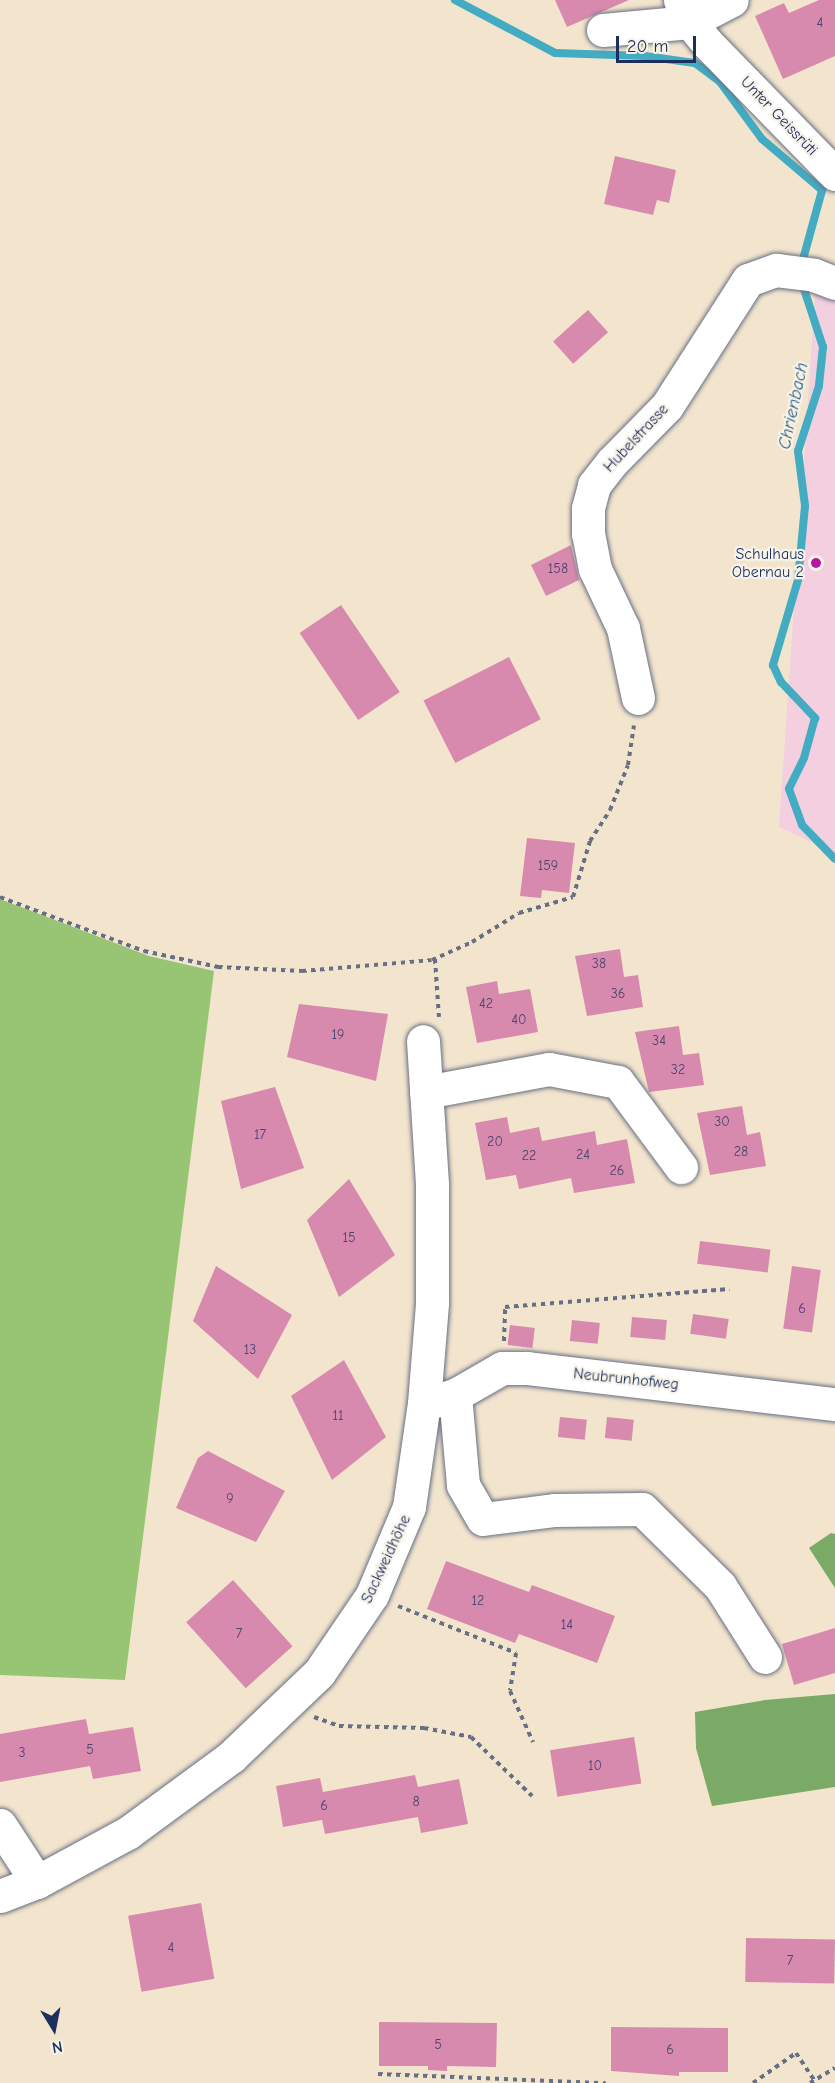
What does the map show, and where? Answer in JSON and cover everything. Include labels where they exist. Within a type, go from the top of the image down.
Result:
[{"type":"street","points":[[603,30],[732,0]]},
{"type":"street","name":"Unter Geissrüti","points":[[685,11],[835,174]]},
{"type":"street","name":"Hubelstrasse","points":[[638,698],[622,628],[595,569],[588,534],[588,508],[594,486],[612,462],[667,406],[748,280],[776,270],[814,275],[835,283]]},
{"type":"street","name":"Sackweidhöhe","points":[[0,1896],[37,1882],[129,1832],[231,1757],[319,1673],[372,1595],[409,1507],[440,1399],[432,1303],[423,1041]]},
{"type":"street","points":[[426,1092],[549,1069],[618,1082],[681,1167]]},
{"type":"street","points":[[502,1368],[440,1399],[463,1485],[483,1520],[555,1510],[642,1509],[720,1586],[765,1658]]},
{"type":"street","name":"Neubrunhofweg","points":[[502,1368],[527,1368],[835,1404]]},
{"type":"street","points":[[0,1825],[37,1882]]},
{"type":"path","points":[[0,897],[144,951],[218,967],[302,971],[435,959],[472,942],[519,913],[573,897],[590,841],[610,810],[628,765],[638,698]]},
{"type":"path","points":[[423,1041],[440,1039],[435,959]]},
{"type":"path","points":[[502,1368],[505,1307],[729,1289]]},
{"type":"path","points":[[372,1595],[516,1653],[510,1691],[533,1742]]},
{"type":"path","points":[[285,1706],[339,1726],[424,1728],[471,1737],[532,1796]]},
{"type":"path","points":[[753,2083],[796,2053],[812,2082],[835,2068]]},
{"type":"path","points":[[378,2074],[463,2080],[606,2083]]},
{"type":"shaded area","name":"Schulhaus Obernau 2","points":[[816,284],[835,298],[835,853],[779,827]]},
{"type":"green space","points":[[0,899],[149,956],[214,971],[125,1680],[0,1675]]},
{"type":"green space","points":[[831,1533],[835,1534],[835,1588],[809,1548]]},
{"type":"green space","points":[[835,1694],[835,1787],[712,1806],[696,1748],[695,1712],[765,1700]]},
{"type":"building","points":[[555,0],[629,0],[567,27]]},
{"type":"building","points":[[819,0],[835,0],[835,56],[783,79],[755,16],[784,3],[789,13]]},
{"type":"building","points":[[615,156],[676,170],[669,203],[657,200],[653,215],[604,204]]},
{"type":"building","points":[[588,310],[608,332],[573,364],[553,341]]},
{"type":"building","points":[[571,545],[579,580],[546,596],[531,565]]},
{"type":"building","points":[[341,605],[400,692],[358,720],[300,633]]},
{"type":"building","points":[[509,657],[541,719],[455,763],[423,701]]},
{"type":"building","points":[[527,838],[575,843],[569,893],[542,890],[541,898],[520,896]]},
{"type":"building","points":[[620,949],[624,977],[638,975],[643,1007],[587,1016],[575,956]]},
{"type":"building","points":[[497,981],[499,994],[530,989],[538,1032],[477,1043],[466,987]]},
{"type":"building","points":[[299,1004],[388,1014],[376,1081],[287,1057]]},
{"type":"building","points":[[679,1026],[683,1055],[699,1053],[704,1085],[649,1092],[635,1032]]},
{"type":"building","points":[[275,1087],[304,1168],[241,1189],[221,1101]]},
{"type":"building","points":[[742,1106],[747,1135],[760,1132],[766,1166],[710,1175],[697,1113]]},
{"type":"building","points":[[507,1117],[510,1133],[539,1127],[542,1141],[595,1131],[597,1145],[627,1139],[635,1183],[574,1193],[571,1178],[519,1189],[516,1175],[486,1180],[475,1123]]},
{"type":"building","points":[[349,1179],[395,1255],[339,1297],[307,1220]]},
{"type":"building","points":[[700,1241],[770,1250],[768,1272],[697,1264]]},
{"type":"building","points":[[216,1266],[292,1315],[258,1379],[193,1321]]},
{"type":"building","points":[[792,1266],[821,1270],[812,1332],[783,1328]]},
{"type":"building","points":[[693,1314],[729,1319],[726,1339],[690,1334]]},
{"type":"building","points":[[632,1317],[667,1320],[665,1340],[630,1337]]},
{"type":"building","points":[[572,1320],[600,1323],[598,1344],[570,1341]]},
{"type":"building","points":[[510,1325],[535,1328],[532,1348],[508,1345]]},
{"type":"building","points":[[344,1360],[386,1437],[332,1480],[291,1396]]},
{"type":"building","points":[[560,1417],[587,1420],[585,1440],[558,1437]]},
{"type":"building","points":[[607,1417],[634,1420],[632,1441],[605,1438]]},
{"type":"building","points":[[208,1451],[285,1491],[256,1542],[176,1508],[198,1458]]},
{"type":"building","points":[[446,1561],[529,1592],[532,1585],[615,1616],[597,1663],[519,1634],[515,1643],[427,1609]]},
{"type":"building","points":[[233,1580],[293,1646],[246,1688],[186,1622]]},
{"type":"building","points":[[835,1628],[835,1673],[794,1685],[782,1644]]},
{"type":"building","points":[[86,1719],[89,1734],[133,1727],[141,1771],[93,1779],[90,1766],[0,1782],[0,1734]]},
{"type":"building","points":[[634,1737],[641,1783],[557,1797],[550,1750]]},
{"type":"building","points":[[415,1775],[418,1787],[459,1779],[468,1824],[421,1833],[418,1817],[325,1834],[322,1820],[283,1827],[276,1786],[320,1778],[323,1792]]},
{"type":"building","points":[[201,1903],[214,1979],[141,1992],[128,1916]]},
{"type":"building","points":[[746,1938],[835,1940],[834,1984],[745,1982]]},
{"type":"building","points":[[379,2022],[497,2023],[496,2067],[447,2066],[447,2071],[428,2070],[428,2066],[379,2066]]},
{"type":"building","points":[[611,2027],[728,2028],[728,2072],[679,2072],[679,2076],[611,2071]]},
{"type":"waterway","points":[[455,0],[555,53],[645,56],[695,63],[720,82],[762,139],[822,190]]},
{"type":"waterway","name":"Chrienbach","points":[[802,263],[823,187]]},
{"type":"waterway","name":"Chrienbach","points":[[802,283],[823,347],[819,386],[798,451],[805,506],[798,580],[773,665],[781,682],[815,718],[804,758],[789,789],[802,825],[835,859]]},
{"type":"place","name":"Schulhaus Obernau 2","points":[[816,563]]}]
